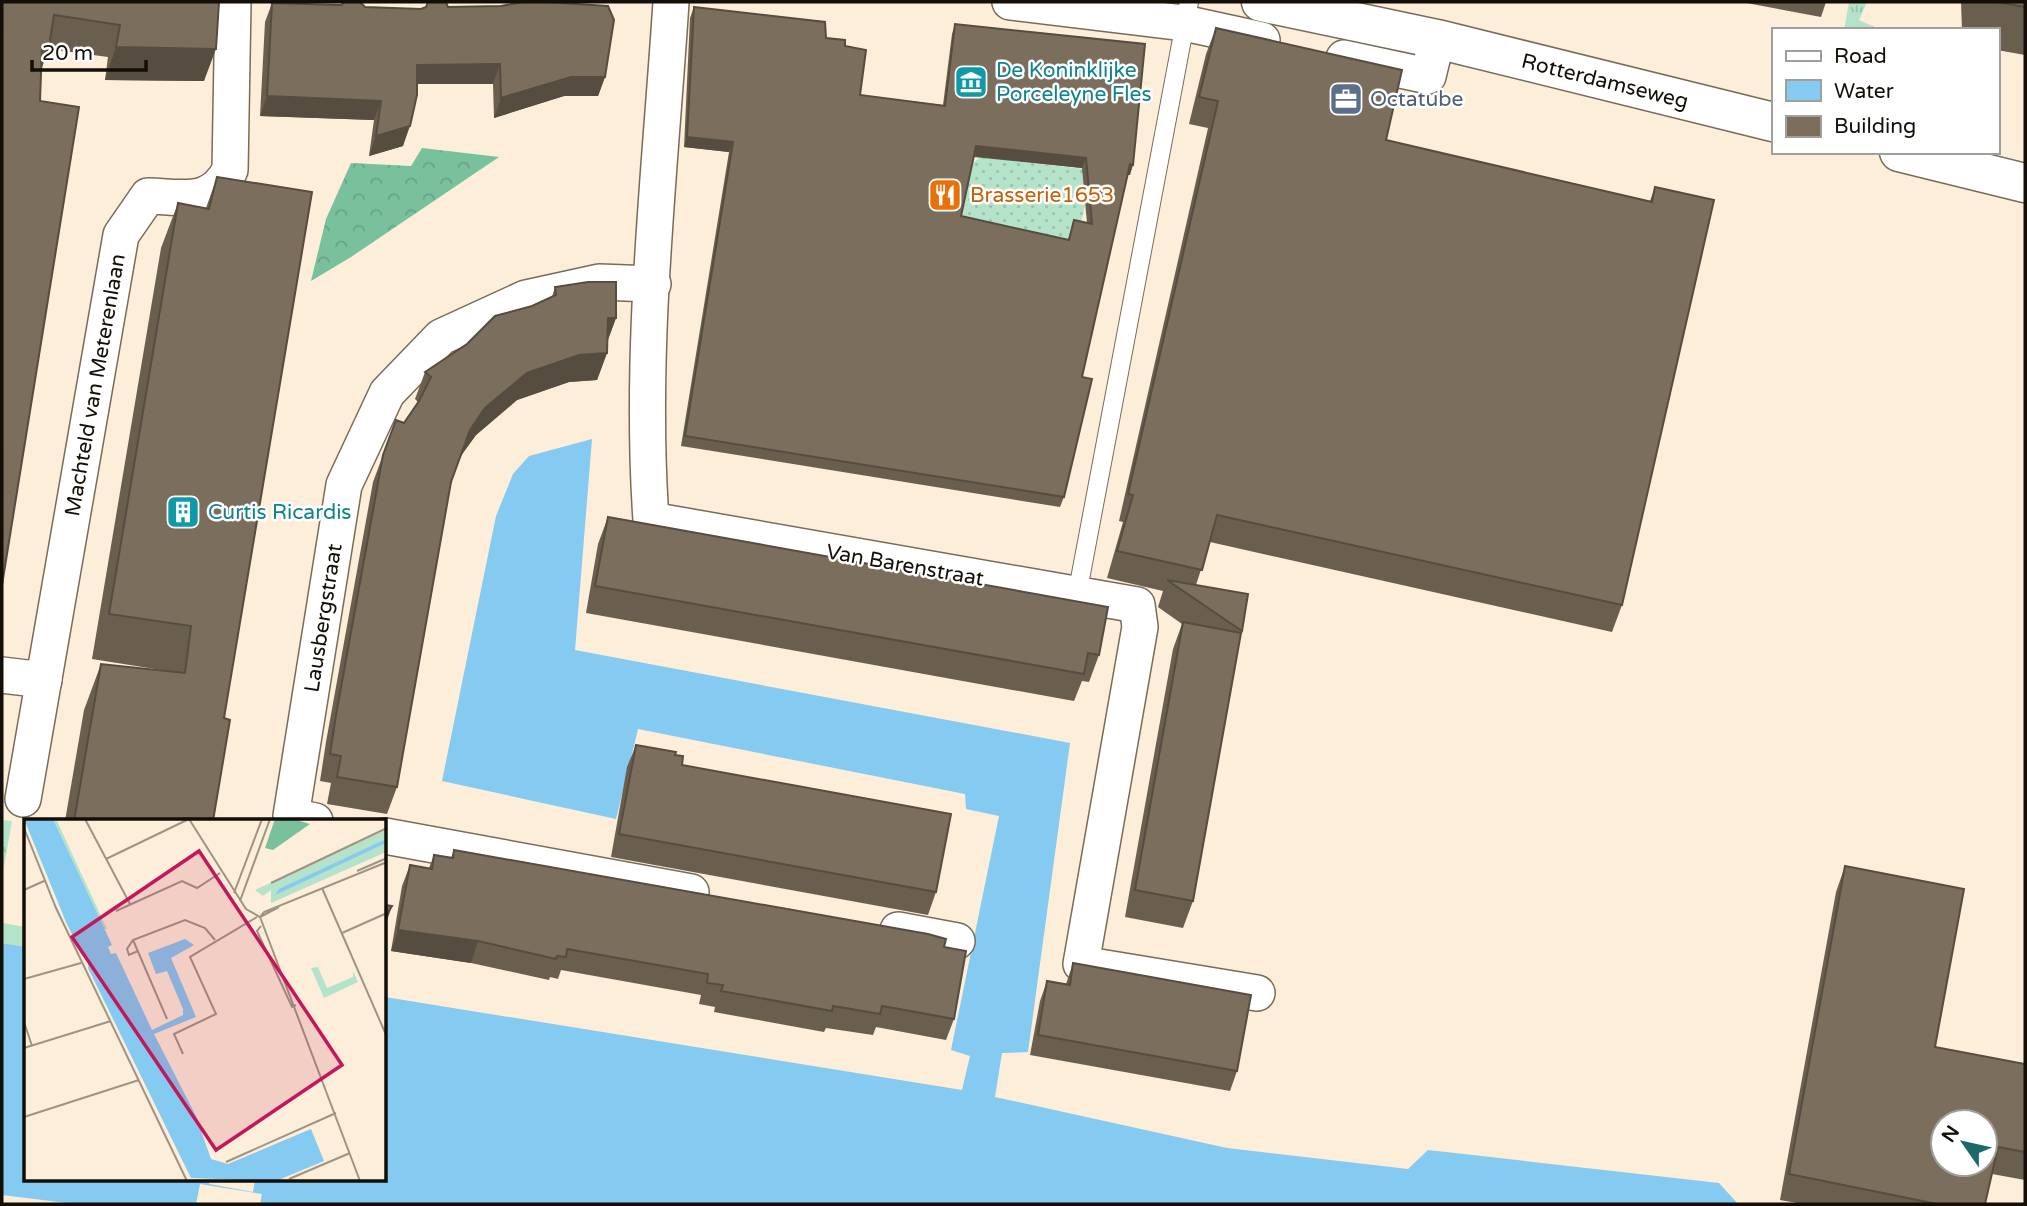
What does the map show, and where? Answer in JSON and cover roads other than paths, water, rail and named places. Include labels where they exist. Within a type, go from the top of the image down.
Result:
[{"type":"street","name":"Machteld van Meterenlaan","points":[[23,799],[121,236],[148,196],[205,196],[220,188],[230,170],[233,2]]},
{"type":"street","name":"Van Barenstraat","points":[[671,2],[659,142],[653,284],[647,461],[651,520],[1137,605],[1140,627],[1081,964],[1257,993]]},
{"type":"street","points":[[1010,2],[1187,12],[1299,48],[1428,76],[1437,39]]},
{"type":"street","name":"Rotterdamseweg","points":[[1261,2],[1437,39],[1772,122]]},
{"type":"street","points":[[1907,154],[2025,183]]},
{"type":"street","name":"Lausbergstraat","points":[[299,819],[344,485],[387,393],[441,337],[526,298],[599,282],[653,284]]},
{"type":"street","points":[[2,675],[44,680]]},
{"type":"street","points":[[387,836],[726,899]]},
{"type":"street","points":[[862,923],[957,941]]},
{"type":"lane","points":[[1077,595],[1187,12]]},
{"type":"water","points":[[592,439],[575,650],[1070,743],[1028,1052],[1002,1053],[995,1097],[1227,1148],[1408,1169],[1428,1150],[1719,1183],[1738,1204],[260,1204],[262,1194],[200,1184],[196,1204],[75,1204],[2,1195],[2,943],[24,947],[24,1182],[387,1182],[387,997],[962,1090],[970,1056],[951,1050],[999,816],[966,809],[965,794],[638,729],[616,819],[442,781],[496,516],[513,474],[529,456]]},
{"type":"place","name":"De Koninklijke Porceleyne Fles","points":[[971,82]]},
{"type":"place","name":"Octatube","points":[[1346,99]]},
{"type":"place","name":"Brasserie1653","points":[[945,195]]},
{"type":"place","name":"Curtis Ricardis","points":[[183,512]]}]
